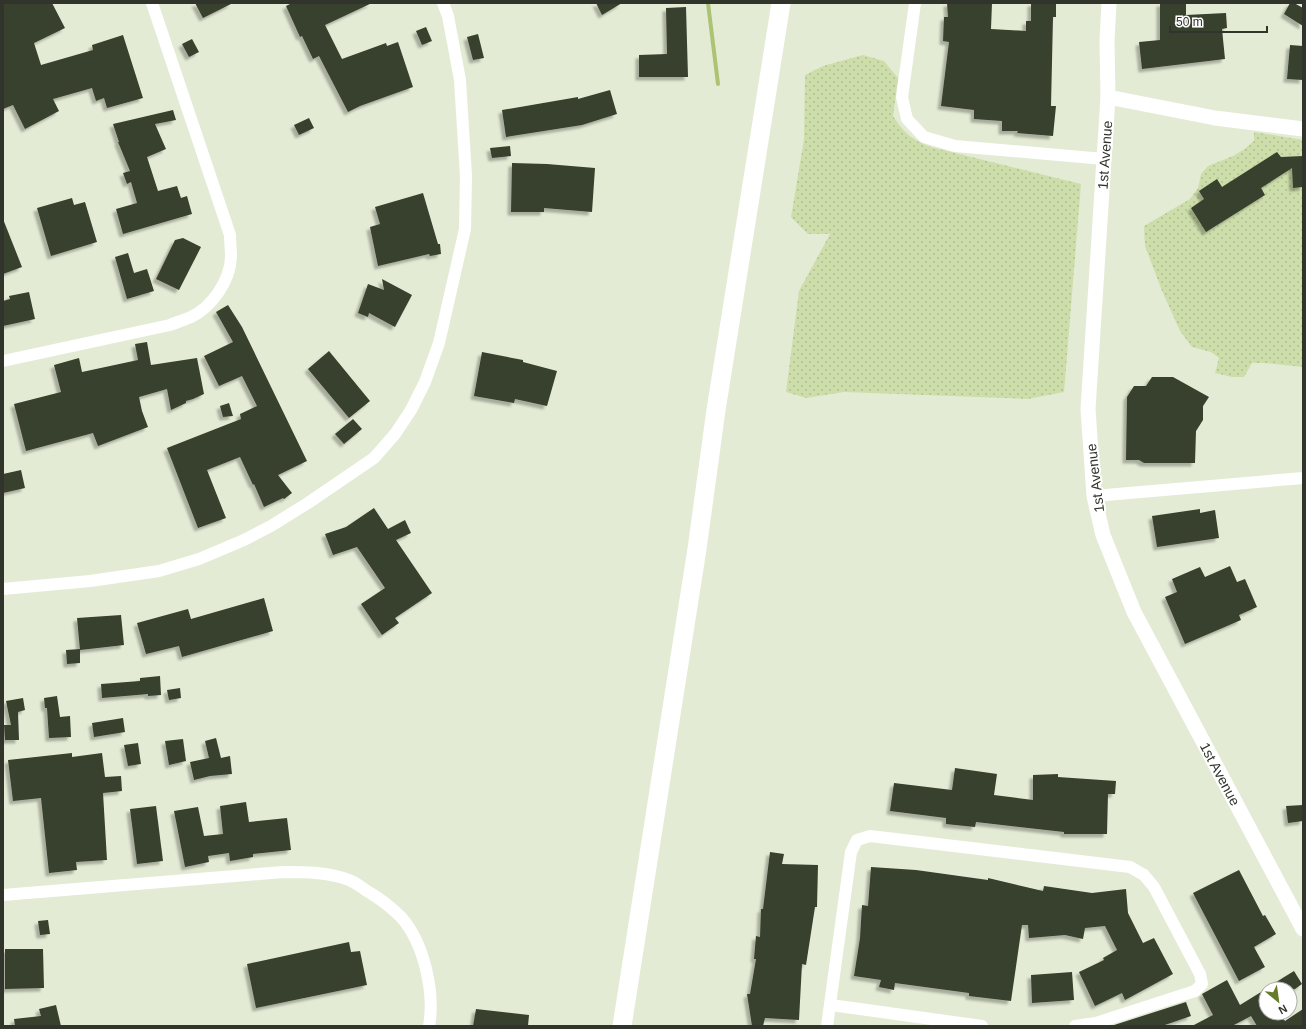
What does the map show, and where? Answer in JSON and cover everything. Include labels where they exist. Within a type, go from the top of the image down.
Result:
[{"type":"main road","points":[[622,1026],[696,557],[716,410],[781,3]]},
{"type":"street","points":[[3,361],[170,325],[191,317],[205,308],[218,292],[229,270],[231,258],[230,235],[152,3]]},
{"type":"street","points":[[3,589],[90,581],[159,571],[199,559],[244,540],[290,514],[374,458],[394,434],[411,410],[425,382],[439,343],[465,229],[466,176],[460,80],[448,16],[443,3]]},
{"type":"street","points":[[915,3],[902,97],[907,119],[924,137],[955,146],[1104,159]]},
{"type":"street","name":"1st Avenue","points":[[1109,3],[1107,41],[1108,97],[1088,410],[1094,496],[1104,535],[1134,612],[1303,929]]},
{"type":"street","points":[[1108,97],[1215,118],[1303,129]]},
{"type":"street","points":[[1094,496],[1303,478]]},
{"type":"street","points":[[827,1026],[851,852],[857,840],[870,836],[1130,867],[1144,875],[1154,887],[1200,974],[1202,984],[1195,991],[1096,1023],[1075,1026]]},
{"type":"street","points":[[3,895],[283,872],[317,872],[350,880],[377,897],[401,917],[415,939],[424,962],[430,992],[430,1026]]},
{"type":"street","points":[[831,1005],[982,1026]]},
{"type":"green space","points":[[863,55],[884,61],[898,78],[893,116],[909,135],[919,142],[931,147],[1081,184],[1064,392],[1028,399],[844,392],[806,398],[786,392],[799,291],[830,234],[808,234],[791,217],[804,139],[805,75],[823,66]]},
{"type":"green space","points":[[1254,132],[1303,140],[1303,367],[1252,363],[1244,377],[1232,377],[1215,373],[1219,358],[1211,352],[1192,347],[1180,331],[1162,291],[1145,246],[1144,226],[1190,199],[1198,188],[1201,174],[1208,166],[1233,156],[1243,150],[1254,141]]},
{"type":"building","points":[[3,3],[52,3],[65,28],[34,43],[41,65],[93,50],[92,45],[123,35],[143,98],[107,108],[104,98],[96,101],[92,88],[53,99],[59,111],[25,129],[13,105],[3,109]]},
{"type":"building","points":[[195,3],[233,3],[203,18]]},
{"type":"building","points":[[292,3],[372,3],[325,25],[342,59],[386,43],[387,46],[398,42],[413,87],[360,106],[348,112],[319,56],[313,59],[302,36],[300,37],[286,6]]},
{"type":"building","points":[[596,3],[622,3],[602,15]]},
{"type":"building","points":[[947,3],[992,3],[991,29],[1026,31],[1026,21],[1031,21],[1031,3],[1056,3],[1056,17],[1053,17],[1051,106],[1056,106],[1053,136],[1017,133],[1018,131],[1002,131],[1002,121],[974,119],[974,110],[941,106],[949,42],[943,41],[944,17],[948,17]]},
{"type":"building","points":[[1160,3],[1186,3],[1186,15],[1226,13],[1227,28],[1222,29],[1225,59],[1142,69],[1139,42],[1160,40]]},
{"type":"building","points":[[1290,3],[1294,3],[1303,8],[1303,26],[1284,14]]},
{"type":"building","points":[[686,7],[688,77],[639,77],[639,55],[667,54],[666,8]]},
{"type":"building","points":[[426,27],[432,41],[422,45],[416,31]]},
{"type":"building","points":[[478,34],[484,58],[473,60],[467,37]]},
{"type":"building","points":[[192,39],[199,52],[189,57],[182,44]]},
{"type":"building","points":[[1290,45],[1303,46],[1303,80],[1287,79]]},
{"type":"building","points":[[610,90],[617,114],[582,125],[506,137],[502,110],[578,97],[578,99]]},
{"type":"building","points":[[173,110],[176,120],[155,124],[166,149],[147,157],[158,191],[177,186],[181,198],[187,196],[192,214],[123,234],[116,209],[137,203],[131,182],[127,184],[123,173],[130,171],[118,142],[113,124]]},
{"type":"building","points":[[309,118],[314,128],[299,135],[294,125]]},
{"type":"building","points":[[510,146],[511,156],[492,158],[490,148]]},
{"type":"building","points":[[1277,152],[1281,157],[1303,156],[1303,187],[1293,188],[1292,168],[1261,188],[1265,195],[1206,232],[1191,208],[1204,199],[1199,191],[1217,179],[1222,187]]},
{"type":"building","points":[[512,163],[595,168],[592,212],[544,208],[544,212],[511,212]]},
{"type":"building","points":[[423,193],[438,244],[440,244],[441,254],[430,256],[429,254],[378,266],[370,227],[380,224],[375,207]]},
{"type":"building","points":[[72,198],[74,205],[85,202],[97,242],[51,256],[37,208]]},
{"type":"building","points":[[3,219],[22,267],[3,274]]},
{"type":"building","points":[[183,238],[201,247],[179,290],[156,279],[175,240]]},
{"type":"building","points":[[128,253],[134,273],[147,269],[154,291],[127,299],[115,257]]},
{"type":"building","points":[[382,279],[412,295],[395,327],[369,313],[368,317],[358,313],[368,284],[384,290]]},
{"type":"building","points":[[29,292],[35,319],[3,326],[3,301],[10,299],[9,296]]},
{"type":"building","points":[[228,305],[242,327],[307,461],[278,475],[292,493],[284,499],[283,498],[264,507],[240,457],[207,470],[226,518],[198,528],[167,448],[241,419],[240,414],[257,406],[242,376],[219,386],[204,356],[233,342],[216,312]]},
{"type":"building","points":[[147,342],[151,365],[197,358],[204,394],[186,401],[186,403],[171,410],[167,389],[139,397],[148,427],[98,446],[93,433],[26,451],[14,404],[61,392],[54,365],[79,358],[82,372],[138,360],[135,344]]},
{"type":"building","points":[[329,351],[370,401],[349,418],[308,369]]},
{"type":"building","points":[[482,352],[523,360],[523,362],[557,371],[547,406],[515,399],[514,403],[474,396]]},
{"type":"building","points":[[1152,377],[1173,377],[1209,397],[1203,406],[1203,420],[1196,431],[1195,463],[1144,463],[1139,460],[1126,460],[1127,397],[1134,386],[1146,386]]},
{"type":"building","points":[[229,403],[233,416],[223,417],[220,406]]},
{"type":"building","points":[[353,419],[362,429],[344,444],[335,434]]},
{"type":"building","points":[[21,470],[25,488],[3,493],[3,474]]},
{"type":"building","points":[[374,508],[388,529],[405,520],[411,533],[396,540],[432,593],[395,618],[399,623],[382,635],[361,604],[385,588],[357,547],[333,555],[325,534],[346,527]]},
{"type":"building","points":[[1200,509],[1200,513],[1215,510],[1219,538],[1157,547],[1152,516]]},
{"type":"building","points":[[1230,566],[1237,582],[1245,579],[1257,607],[1239,615],[1241,620],[1185,644],[1165,597],[1177,592],[1172,579],[1200,567],[1205,577]]},
{"type":"building","points":[[264,598],[273,631],[182,657],[179,646],[146,654],[137,623],[188,609],[191,619]]},
{"type":"building","points":[[121,615],[124,645],[80,650],[77,618]]},
{"type":"building","points":[[80,649],[80,663],[67,664],[66,650]]},
{"type":"building","points":[[160,676],[161,695],[148,696],[148,694],[102,698],[101,684],[140,681],[140,678]]},
{"type":"building","points":[[180,688],[181,698],[169,700],[167,690]]},
{"type":"building","points":[[57,696],[60,717],[70,716],[71,737],[49,738],[47,708],[45,708],[44,698]]},
{"type":"building","points":[[23,698],[25,710],[18,712],[19,740],[5,740],[4,725],[11,725],[6,701]]},
{"type":"building","points":[[123,718],[125,732],[94,737],[92,723]]},
{"type":"building","points":[[216,738],[221,758],[230,756],[232,774],[210,776],[194,780],[190,762],[209,758],[205,741]]},
{"type":"building","points":[[183,739],[186,761],[169,765],[165,741]]},
{"type":"building","points":[[138,743],[141,764],[128,766],[124,745]]},
{"type":"building","points":[[72,753],[72,757],[102,753],[105,777],[121,776],[122,791],[103,793],[107,860],[76,862],[77,870],[49,873],[41,798],[13,801],[8,760]]},
{"type":"building","points":[[955,768],[997,774],[994,795],[1033,800],[1033,775],[1058,774],[1058,777],[1116,781],[1115,794],[1108,794],[1107,834],[1064,834],[1064,832],[976,822],[975,827],[946,824],[946,818],[890,811],[894,783],[952,790]]},
{"type":"building","points":[[246,802],[249,822],[287,818],[291,850],[253,854],[253,857],[230,861],[229,853],[208,856],[209,862],[185,867],[174,811],[198,807],[204,836],[223,834],[220,806]]},
{"type":"building","points":[[1303,805],[1303,821],[1288,823],[1286,806]]},
{"type":"building","points":[[156,806],[163,861],[137,864],[130,809]]},
{"type":"building","points":[[770,852],[784,854],[782,864],[818,865],[817,907],[815,907],[806,965],[802,964],[799,1020],[765,1018],[763,1026],[752,1026],[747,994],[750,994],[756,959],[754,959],[756,936],[760,937],[761,909],[763,909]]},
{"type":"building","points":[[871,867],[916,870],[988,880],[988,878],[1043,891],[1044,886],[1092,893],[1126,889],[1128,913],[1143,943],[1154,938],[1173,974],[1125,1000],[1122,993],[1095,1006],[1079,972],[1104,960],[1103,958],[1117,950],[1105,926],[1085,928],[1083,939],[1065,935],[1029,938],[1028,925],[1022,925],[1011,1001],[969,996],[969,993],[895,983],[894,990],[879,987],[881,980],[854,976],[860,938],[862,905],[868,906]]},
{"type":"building","points":[[1239,870],[1263,916],[1265,915],[1276,934],[1254,947],[1265,967],[1239,981],[1193,893]]},
{"type":"building","points":[[48,920],[50,934],[40,935],[38,921]]},
{"type":"building","points":[[349,942],[351,952],[360,951],[367,985],[256,1008],[247,964]]},
{"type":"building","points":[[5,949],[43,949],[44,988],[5,989]]},
{"type":"building","points":[[1294,971],[1302,984],[1298,987],[1298,981],[1278,981]]},
{"type":"building","points":[[1072,972],[1074,1000],[1032,1003],[1031,975]]},
{"type":"building","points":[[1227,980],[1240,1005],[1258,994],[1258,1021],[1298,1021],[1298,1012],[1303,1009],[1303,1026],[1257,1026],[1251,1016],[1232,1026],[1192,1026],[1213,1015],[1202,994]]},
{"type":"building","points":[[1186,1002],[1191,1016],[1162,1026],[1111,1026]]},
{"type":"building","points":[[56,1005],[61,1026],[15,1026],[14,1019],[41,1016],[39,1009]]},
{"type":"building","points":[[476,1009],[529,1015],[528,1026],[473,1026]]},
{"type":"waterway","points":[[708,3],[718,84]]}]
